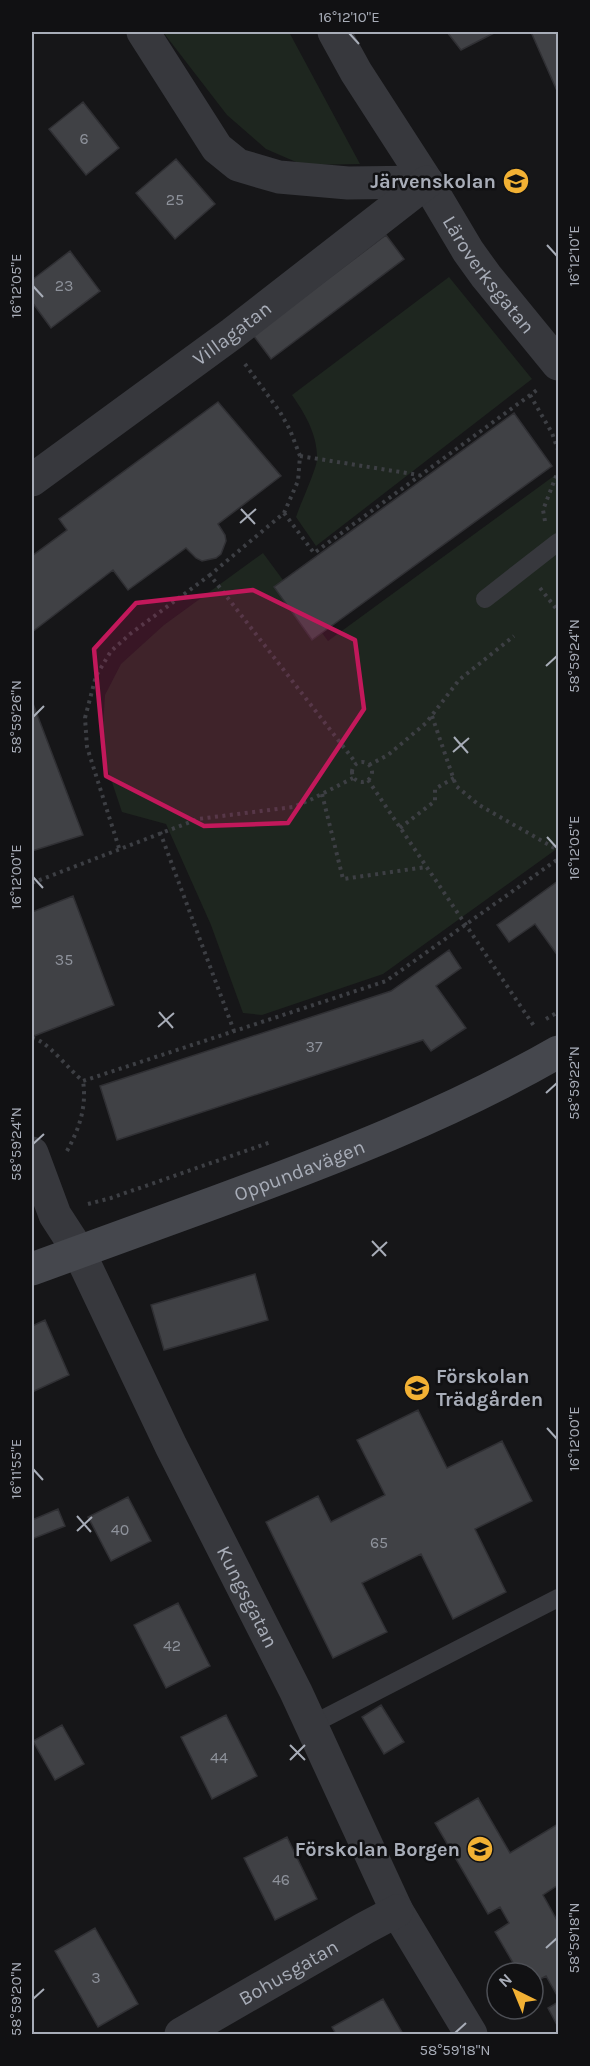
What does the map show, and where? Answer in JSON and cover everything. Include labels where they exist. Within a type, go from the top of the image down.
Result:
[{"type":"main road","name":"Oppundavägen","points":[[32,1269],[282,1178],[402,1130],[516,1077],[558,1053]]},
{"type":"street","points":[[143,32],[217,148],[238,165],[279,177],[348,183],[427,182]]},
{"type":"street","name":"Läroverksgatan","points":[[334,32],[356,72],[427,182],[468,251],[551,374]]},
{"type":"street","name":"Villagatan","points":[[32,480],[225,338],[427,182]]},
{"type":"street","name":"Kungsgatan","points":[[32,1154],[55,1215],[79,1252],[171,1446],[311,1725],[397,1911],[471,2034]]},
{"type":"street","name":"Bohusgatan","points":[[181,2034],[397,1911]]},
{"type":"lane","points":[[484,599],[555,545]]},
{"type":"lane","points":[[311,1725],[558,1598]]},
{"type":"path","points":[[119,848],[87,747],[85,718],[96,676],[111,651],[130,634],[210,575],[284,513],[298,481],[300,456],[290,430],[280,412],[225,338]]},
{"type":"path","points":[[284,513],[314,553],[530,395],[551,374]]},
{"type":"path","points":[[530,395],[552,433],[558,450]]},
{"type":"path","points":[[552,433],[558,436]]},
{"type":"path","points":[[300,456],[420,475]]},
{"type":"path","points":[[555,545],[543,510],[551,484],[558,471]]},
{"type":"path","points":[[210,575],[356,763]]},
{"type":"path","points":[[369,765],[388,755],[432,716],[459,680],[514,636]]},
{"type":"path","points":[[432,716],[456,786],[479,805],[558,850]]},
{"type":"path","points":[[363,762],[369,765],[372,771],[368,780],[362,783],[353,778],[352,768],[356,763],[363,762]]},
{"type":"path","points":[[32,883],[198,819],[293,807],[353,778]]},
{"type":"path","points":[[400,828],[435,801],[435,789],[454,778]]},
{"type":"path","points":[[368,780],[534,1026]]},
{"type":"path","points":[[322,794],[343,879],[426,867]]},
{"type":"path","points":[[160,832],[234,1031]]},
{"type":"path","points":[[83,1081],[386,981],[558,859]]},
{"type":"path","points":[[527,1030],[558,1012]]},
{"type":"path","points":[[32,1038],[36,1038],[46,1046],[83,1081],[84,1111],[65,1162]]},
{"type":"path","points":[[55,1215],[273,1142]]},
{"type":"highlighted area","points":[[253,590],[355,640],[364,709],[288,823],[204,826],[106,776],[94,649],[136,603]]},
{"type":"shaded area","points":[[163,32],[289,32],[360,164],[303,165],[266,149],[227,115]]},
{"type":"shaded area","points":[[449,277],[532,379],[316,546],[296,517],[316,465],[317,451],[306,417],[292,395]]},
{"type":"shaded area","points":[[558,473],[558,848],[383,974],[262,1015],[243,1013],[211,925],[166,824],[122,812],[106,764],[103,728],[105,695],[121,664],[164,625],[263,553],[328,641]]},
{"type":"building","points":[[447,32],[496,32],[461,50]]},
{"type":"building","points":[[531,32],[558,32],[558,93]]},
{"type":"building","points":[[83,102],[119,148],[86,175],[49,129]]},
{"type":"building","points":[[176,159],[215,204],[175,239],[136,193]]},
{"type":"building","points":[[386,235],[404,259],[271,359],[253,335]]},
{"type":"building","points":[[70,251],[100,291],[51,328],[32,302],[32,280]]},
{"type":"building","points":[[218,402],[281,476],[218,524],[226,541],[221,554],[216,558],[202,561],[186,548],[128,590],[113,570],[32,632],[32,556],[67,530],[59,519]]},
{"type":"building","points":[[514,413],[552,466],[312,640],[274,587]]},
{"type":"building","points":[[32,701],[83,835],[32,851]]},
{"type":"building","points":[[558,881],[558,956],[535,924],[509,942],[497,925]]},
{"type":"building","points":[[73,896],[114,1005],[34,1036],[32,1031],[32,912]]},
{"type":"building","points":[[449,950],[461,968],[436,986],[466,1028],[431,1051],[423,1040],[117,1140],[100,1086],[391,991]]},
{"type":"building","points":[[255,1274],[268,1320],[164,1350],[151,1305]]},
{"type":"building","points":[[45,1320],[69,1375],[32,1392],[32,1326]]},
{"type":"building","points":[[418,1410],[447,1468],[502,1441],[532,1501],[475,1529],[506,1592],[453,1619],[421,1554],[362,1583],[387,1632],[333,1658],[266,1522],[318,1496],[331,1522],[385,1495],[357,1440]]},
{"type":"building","points":[[128,1497],[151,1541],[111,1561],[88,1517]]},
{"type":"building","points":[[58,1509],[65,1526],[32,1539],[32,1520]]},
{"type":"building","points":[[178,1603],[210,1666],[166,1688],[134,1625]]},
{"type":"building","points":[[381,1705],[404,1742],[384,1754],[362,1717]]},
{"type":"building","points":[[226,1715],[257,1776],[212,1799],[181,1737]]},
{"type":"building","points":[[62,1725],[84,1764],[55,1780],[33,1741]]},
{"type":"building","points":[[478,1798],[510,1853],[558,1824],[558,1885],[543,1895],[558,1922],[558,1997],[545,1977],[545,1961],[512,1961],[495,1932],[509,1923],[500,1907],[488,1914],[435,1823]]},
{"type":"building","points":[[287,1837],[317,1899],[275,1920],[244,1858]]},
{"type":"building","points":[[95,1928],[138,2004],[98,2027],[55,1951]]},
{"type":"building","points":[[383,1999],[403,2034],[336,2034],[332,2027]]},
{"type":"building","points":[[558,2002],[558,2027],[548,2008]]},
{"type":"place","name":"Järvenskolan","points":[[516,181]]},
{"type":"place","name":"Förskolan Trädgården","points":[[417,1388]]},
{"type":"place","name":"Förskolan Borgen","points":[[480,1849]]}]
